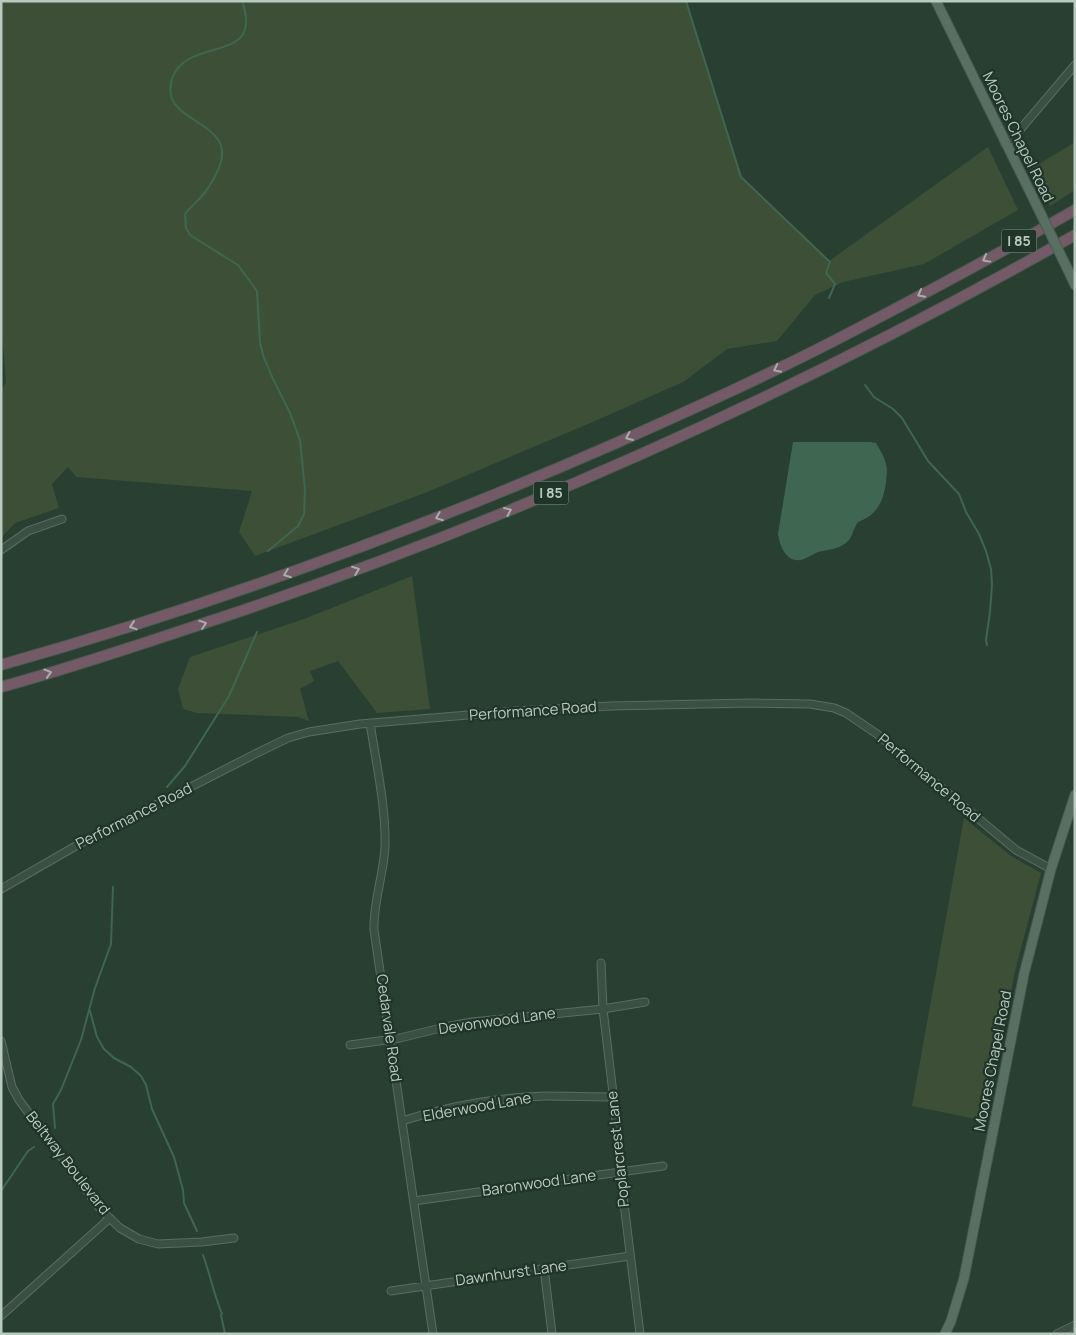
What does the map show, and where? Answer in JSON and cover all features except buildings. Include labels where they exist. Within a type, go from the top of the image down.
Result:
[{"type":"highway","name":"I 85","points":[[1,665],[128,628],[253,586],[461,509],[549,472],[696,407],[852,332],[1075,210]]},
{"type":"highway","name":"I 85","points":[[3,686],[178,632],[286,596],[465,529],[578,482],[678,438],[811,375],[942,308],[1075,235]]},
{"type":"main road","name":"Moores Chapel Road","points":[[936,1],[1075,285]]},
{"type":"main road","name":"Moores Chapel Road","points":[[945,1334],[951,1321],[964,1278],[1024,974],[1051,868],[1075,795]]},
{"type":"street","points":[[1005,144],[1013,138],[1075,65]]},
{"type":"street","points":[[1,550],[28,531],[62,519]]},
{"type":"street","name":"Performance Road","points":[[1,889],[81,843],[288,738],[316,730],[370,723],[516,711],[611,706],[760,703],[798,703],[824,706],[839,710],[864,724],[1006,842],[1024,855],[1051,868]]},
{"type":"street","name":"Cedarvale Road","points":[[370,723],[385,838],[384,858],[376,896],[374,930],[433,1334]]},
{"type":"street","name":"Poplarcrest Lane","points":[[601,963],[603,1008],[620,1171],[640,1334]]},
{"type":"street","name":"Devonwood Lane","points":[[350,1045],[391,1039],[445,1026],[472,1022],[645,1002]]},
{"type":"street","name":"Beltway Boulevard","points":[[1,1041],[12,1087],[19,1100],[101,1210],[120,1228],[139,1238],[158,1244],[234,1238]]},
{"type":"street","name":"Elderwood Lane","points":[[402,1121],[459,1107],[516,1098],[553,1096],[613,1097]]},
{"type":"street","name":"Baronwood Lane","points":[[414,1201],[664,1166]]},
{"type":"street","points":[[1,1316],[110,1218]]},
{"type":"street","name":"Dawnhurst Lane","points":[[391,1291],[630,1256]]},
{"type":"street","points":[[544,1268],[552,1334]]},
{"type":"street","points":[[1057,1334],[1075,1325]]},
{"type":"shaded area","points":[[1,1],[686,1],[741,177],[829,261],[988,147],[1018,210],[924,264],[843,282],[815,295],[777,341],[727,349],[683,382],[595,421],[425,493],[255,556],[239,532],[252,491],[76,477],[68,467],[52,484],[59,508],[15,523],[1,538],[1,389],[6,383],[1,322]]},
{"type":"shaded area","points":[[1075,142],[1075,190],[1050,206],[1031,169]]},
{"type":"shaded area","points":[[793,442],[876,443],[884,458],[887,469],[886,483],[881,502],[870,516],[858,522],[849,540],[837,548],[818,552],[798,560],[785,554],[778,534]]},
{"type":"shaded area","points":[[412,576],[430,709],[377,713],[338,661],[310,671],[314,681],[300,689],[309,721],[298,717],[197,713],[183,709],[178,689],[190,657],[304,619]]},
{"type":"shaded area","points":[[964,818],[1011,856],[1041,873],[1015,971],[986,1121],[912,1106]]},
{"type":"waterway","points":[[242,1],[246,21],[243,34],[234,43],[192,57],[180,66],[172,79],[171,95],[177,106],[211,132],[220,142],[222,156],[216,174],[209,186],[185,214],[186,228],[190,235],[238,265],[257,291],[260,343],[264,358],[290,413],[300,440],[305,490],[304,514],[298,526],[268,551]]},
{"type":"waterway","points":[[686,1],[741,177],[830,262],[826,273],[835,284],[829,298]]},
{"type":"waterway","points":[[865,385],[874,397],[893,409],[902,418],[928,461],[959,494],[966,512],[979,534],[991,569],[992,585],[987,645]]},
{"type":"waterway","points":[[167,787],[185,766],[229,696],[257,632]]},
{"type":"waterway","points":[[55,1128],[53,1104],[61,1090],[81,1040],[95,988],[111,944],[113,887]]},
{"type":"waterway","points":[[90,1011],[97,1037],[104,1049],[114,1058],[131,1067],[141,1076],[146,1085],[152,1109],[174,1157],[183,1190],[184,1203],[197,1231]]},
{"type":"waterway","points":[[1,1191],[28,1151],[34,1147]]},
{"type":"waterway","points":[[203,1255],[222,1314],[225,1334]]}]
